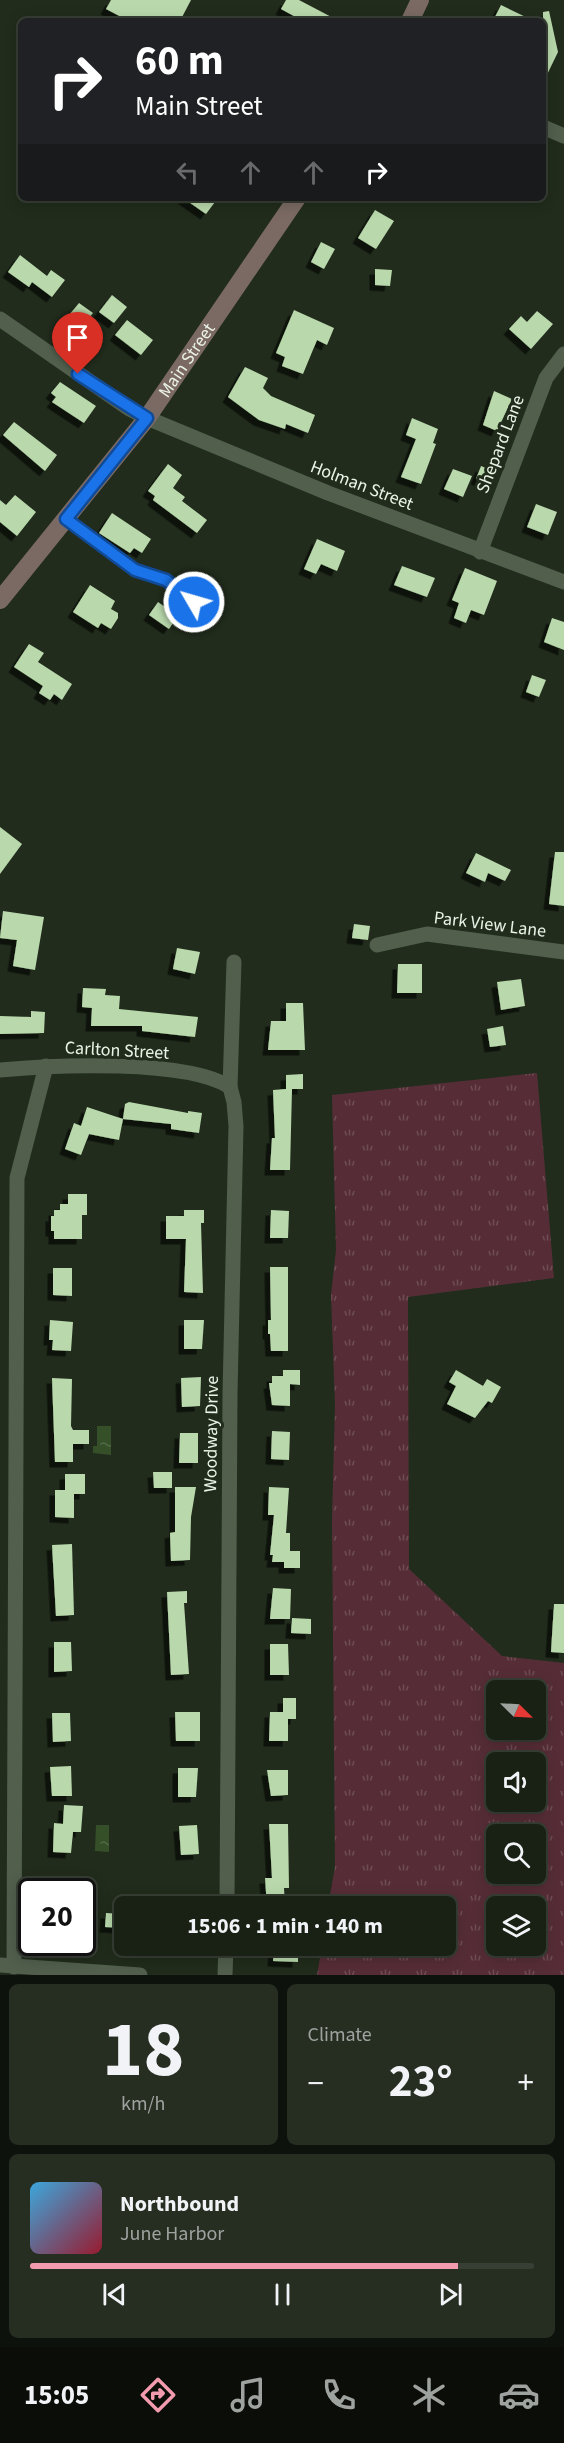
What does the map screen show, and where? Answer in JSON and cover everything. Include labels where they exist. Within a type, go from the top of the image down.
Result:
[{"type":"main road","points":[[411,18],[420,0]]},
{"type":"main road","name":"Main Street","points":[[0,600],[147,418],[295,201]]},
{"type":"street","points":[[546,128],[564,136]]},
{"type":"street","name":"Holman Street","points":[[0,319],[128,408],[147,418],[284,475],[480,552],[564,582]]},
{"type":"street","name":"Shepard Lane","points":[[480,552],[546,378],[564,354]]},
{"type":"street","name":"Park View Lane","points":[[376,945],[427,934],[564,952]]},
{"type":"street","name":"Woodway Drive","points":[[227,1896],[230,1394],[236,1126],[230,1087],[234,962]]},
{"type":"street","points":[[46,1066],[17,1178],[7,1966],[140,1975]]},
{"type":"street","name":"Carlton Street","points":[[0,1070],[46,1066],[199,1073],[230,1087]]},
{"type":"street","points":[[225,1975],[226,1956]]},
{"type":"lane","points":[[66,519],[135,570],[166,580],[194,602]]},
{"type":"green space","points":[[537,1073],[554,1278],[408,1297],[409,1569],[502,1656],[564,1663],[564,1975],[317,1975],[320,1956],[456,1956],[456,1896],[330,1896],[335,1867],[332,1520],[335,1405],[331,1295],[336,1250],[332,1095]]},
{"type":"water","points":[[97,1426],[111,1426],[111,1455],[93,1453],[93,1446],[97,1446]]},
{"type":"water","points":[[96,1825],[109,1825],[109,1852],[95,1851]]},
{"type":"building","points":[[111,0],[191,0],[182,18],[123,18],[106,9]]},
{"type":"building","points":[[286,0],[299,0],[333,18],[298,18],[281,9]]},
{"type":"building","points":[[501,5],[528,18],[494,18]]},
{"type":"building","points":[[549,11],[558,52],[546,77],[546,18],[543,18],[543,12]]},
{"type":"building","points":[[187,201],[216,201],[206,214]]},
{"type":"building","points":[[375,210],[394,221],[376,249],[358,238]]},
{"type":"building","points":[[321,242],[335,249],[324,269],[311,262]]},
{"type":"building","points":[[20,255],[47,276],[51,270],[65,280],[52,297],[32,282],[29,287],[8,272]]},
{"type":"building","points":[[375,269],[392,270],[390,286],[375,285]]},
{"type":"building","points":[[112,295],[127,307],[114,323],[99,312]]},
{"type":"building","points":[[79,303],[93,313],[84,324],[70,314]]},
{"type":"building","points":[[294,310],[334,328],[327,345],[317,340],[303,374],[282,366],[285,357],[276,353]]},
{"type":"building","points":[[537,311],[553,324],[531,349],[509,329],[521,316],[527,322]]},
{"type":"building","points":[[127,320],[153,340],[141,355],[115,335]]},
{"type":"building","points":[[245,367],[268,378],[263,388],[271,396],[315,415],[308,433],[286,424],[285,429],[259,420],[228,397]]},
{"type":"building","points":[[60,382],[96,406],[84,423],[52,402],[56,397],[51,393]]},
{"type":"building","points":[[494,391],[512,399],[497,431],[483,425]]},
{"type":"building","points":[[412,418],[438,429],[433,443],[436,444],[421,484],[401,477],[416,439],[406,435]]},
{"type":"building","points":[[14,422],[57,455],[45,471],[3,435]]},
{"type":"building","points":[[168,464],[182,475],[173,488],[185,497],[182,501],[207,520],[197,533],[153,500],[155,496],[148,491]]},
{"type":"building","points":[[481,466],[496,472],[491,485],[476,479]]},
{"type":"building","points":[[453,469],[472,476],[463,497],[444,489]]},
{"type":"building","points":[[15,495],[36,512],[17,536],[0,522],[0,500],[6,505]]},
{"type":"building","points":[[536,504],[557,512],[548,535],[527,527]]},
{"type":"building","points":[[112,513],[151,539],[142,553],[134,548],[130,553],[99,533]]},
{"type":"building","points":[[317,539],[345,551],[337,571],[321,564],[316,574],[304,569]]},
{"type":"building","points":[[402,566],[435,578],[427,597],[394,585]]},
{"type":"building","points":[[465,568],[497,581],[484,615],[471,610],[466,623],[454,618],[459,603],[452,600]]},
{"type":"building","points":[[90,585],[115,601],[111,609],[118,613],[118,618],[111,629],[101,623],[98,628],[73,612]]},
{"type":"building","points":[[158,602],[178,616],[169,629],[149,615]]},
{"type":"building","points":[[552,618],[564,622],[564,650],[544,642]]},
{"type":"building","points":[[29,644],[44,653],[38,662],[72,684],[62,700],[54,694],[50,700],[39,693],[43,686],[14,667]]},
{"type":"building","points":[[532,675],[546,680],[539,697],[526,692]]},
{"type":"building","points":[[0,827],[22,844],[0,874]]},
{"type":"building","points":[[555,852],[564,852],[564,906],[549,904]]},
{"type":"building","points":[[476,853],[511,870],[505,881],[488,873],[485,882],[466,873]]},
{"type":"building","points":[[3,911],[44,917],[35,970],[13,966],[17,940],[0,938]]},
{"type":"building","points":[[354,924],[370,926],[368,940],[352,938]]},
{"type":"building","points":[[177,948],[200,952],[195,974],[173,969]]},
{"type":"building","points":[[398,964],[422,964],[422,993],[397,993]]},
{"type":"building","points":[[521,979],[525,1006],[501,1010],[497,982]]},
{"type":"building","points":[[83,988],[106,989],[105,995],[120,996],[119,1009],[198,1017],[195,1037],[142,1031],[142,1026],[91,1026],[92,1008],[82,1007]]},
{"type":"building","points":[[286,1003],[303,1003],[305,1050],[268,1050],[271,1021],[286,1021]]},
{"type":"building","points":[[31,1011],[45,1012],[44,1033],[0,1034],[0,1016],[31,1017]]},
{"type":"building","points":[[503,1026],[506,1045],[490,1047],[487,1029]]},
{"type":"building","points":[[303,1074],[303,1089],[292,1089],[290,1170],[270,1170],[272,1138],[275,1138],[273,1090],[286,1089],[286,1075]]},
{"type":"building","points":[[129,1102],[188,1113],[188,1111],[202,1113],[199,1133],[171,1129],[171,1124],[123,1119],[125,1104]]},
{"type":"building","points":[[87,1107],[123,1119],[119,1140],[89,1134],[81,1155],[65,1149],[74,1123],[81,1126]]},
{"type":"building","points":[[68,1194],[87,1194],[87,1215],[82,1215],[82,1239],[54,1239],[54,1231],[51,1231],[51,1216],[54,1216],[54,1210],[60,1210],[60,1204],[68,1204]]},
{"type":"building","points":[[184,1210],[204,1210],[204,1223],[201,1223],[203,1293],[184,1292],[186,1239],[166,1239],[166,1216],[184,1216]]},
{"type":"building","points":[[271,1210],[289,1211],[288,1238],[270,1238]]},
{"type":"building","points":[[270,1267],[288,1267],[288,1351],[271,1351],[270,1334],[268,1334],[268,1320],[271,1320]]},
{"type":"building","points":[[53,1268],[72,1268],[72,1296],[53,1295]]},
{"type":"building","points":[[50,1320],[73,1322],[71,1351],[52,1350],[53,1340],[49,1340]]},
{"type":"building","points":[[184,1320],[204,1320],[202,1349],[184,1349]]},
{"type":"building","points":[[283,1370],[300,1370],[300,1385],[290,1384],[290,1406],[272,1405],[269,1383],[272,1383],[272,1376],[283,1376]]},
{"type":"building","points":[[456,1370],[483,1386],[487,1379],[501,1387],[492,1403],[488,1401],[475,1418],[447,1404],[456,1386],[449,1382]]},
{"type":"building","points":[[201,1377],[200,1406],[182,1407],[181,1378]]},
{"type":"building","points":[[52,1378],[72,1379],[71,1426],[73,1430],[89,1430],[89,1444],[73,1444],[73,1462],[55,1462]]},
{"type":"building","points":[[272,1431],[290,1432],[289,1460],[271,1459]]},
{"type":"building","points":[[180,1433],[198,1433],[198,1463],[179,1463]]},
{"type":"building","points":[[153,1472],[172,1472],[172,1488],[154,1488]]},
{"type":"building","points":[[65,1474],[85,1474],[85,1494],[74,1494],[74,1518],[55,1517],[55,1490],[65,1490]]},
{"type":"building","points":[[175,1487],[196,1487],[191,1517],[190,1560],[171,1561],[170,1533],[175,1532]]},
{"type":"building","points":[[269,1487],[289,1488],[286,1533],[290,1533],[290,1551],[300,1551],[300,1568],[284,1568],[284,1562],[272,1562],[273,1555],[270,1555],[274,1515],[268,1515]]},
{"type":"building","points":[[72,1544],[74,1615],[56,1616],[52,1545]]},
{"type":"building","points":[[273,1588],[291,1589],[290,1619],[270,1619]]},
{"type":"building","points":[[187,1591],[187,1603],[184,1603],[189,1674],[171,1675],[167,1592]]},
{"type":"building","points":[[554,1604],[564,1604],[564,1653],[551,1652]]},
{"type":"building","points":[[292,1618],[311,1619],[311,1634],[291,1633]]},
{"type":"building","points":[[54,1642],[71,1642],[72,1671],[54,1672]]},
{"type":"building","points":[[270,1644],[288,1644],[289,1675],[270,1675]]},
{"type":"building","points":[[283,1698],[296,1698],[296,1719],[288,1719],[288,1741],[269,1741],[270,1712],[283,1712]]},
{"type":"building","points":[[175,1712],[200,1712],[200,1741],[176,1741]]},
{"type":"building","points":[[52,1713],[70,1713],[71,1741],[53,1742]]},
{"type":"building","points":[[71,1766],[72,1796],[52,1796],[50,1767]]},
{"type":"building","points":[[178,1768],[198,1768],[196,1797],[178,1797]]},
{"type":"building","points":[[267,1770],[288,1770],[288,1795],[271,1796]]},
{"type":"building","points":[[64,1805],[83,1806],[81,1832],[73,1832],[71,1853],[53,1852],[54,1823],[63,1824]]},
{"type":"building","points":[[269,1824],[288,1824],[289,1888],[284,1888],[284,1896],[266,1896],[265,1878],[272,1878]]},
{"type":"building","points":[[197,1825],[199,1854],[181,1855],[179,1826]]},
{"type":"building","points":[[106,1913],[114,1913],[114,1927],[105,1927]]},
{"type":"building","points":[[273,1956],[298,1956],[298,1962],[273,1961]]},
{"type":"route","points":[[78,374],[147,418],[66,519],[135,570],[166,580],[194,602]]}]
